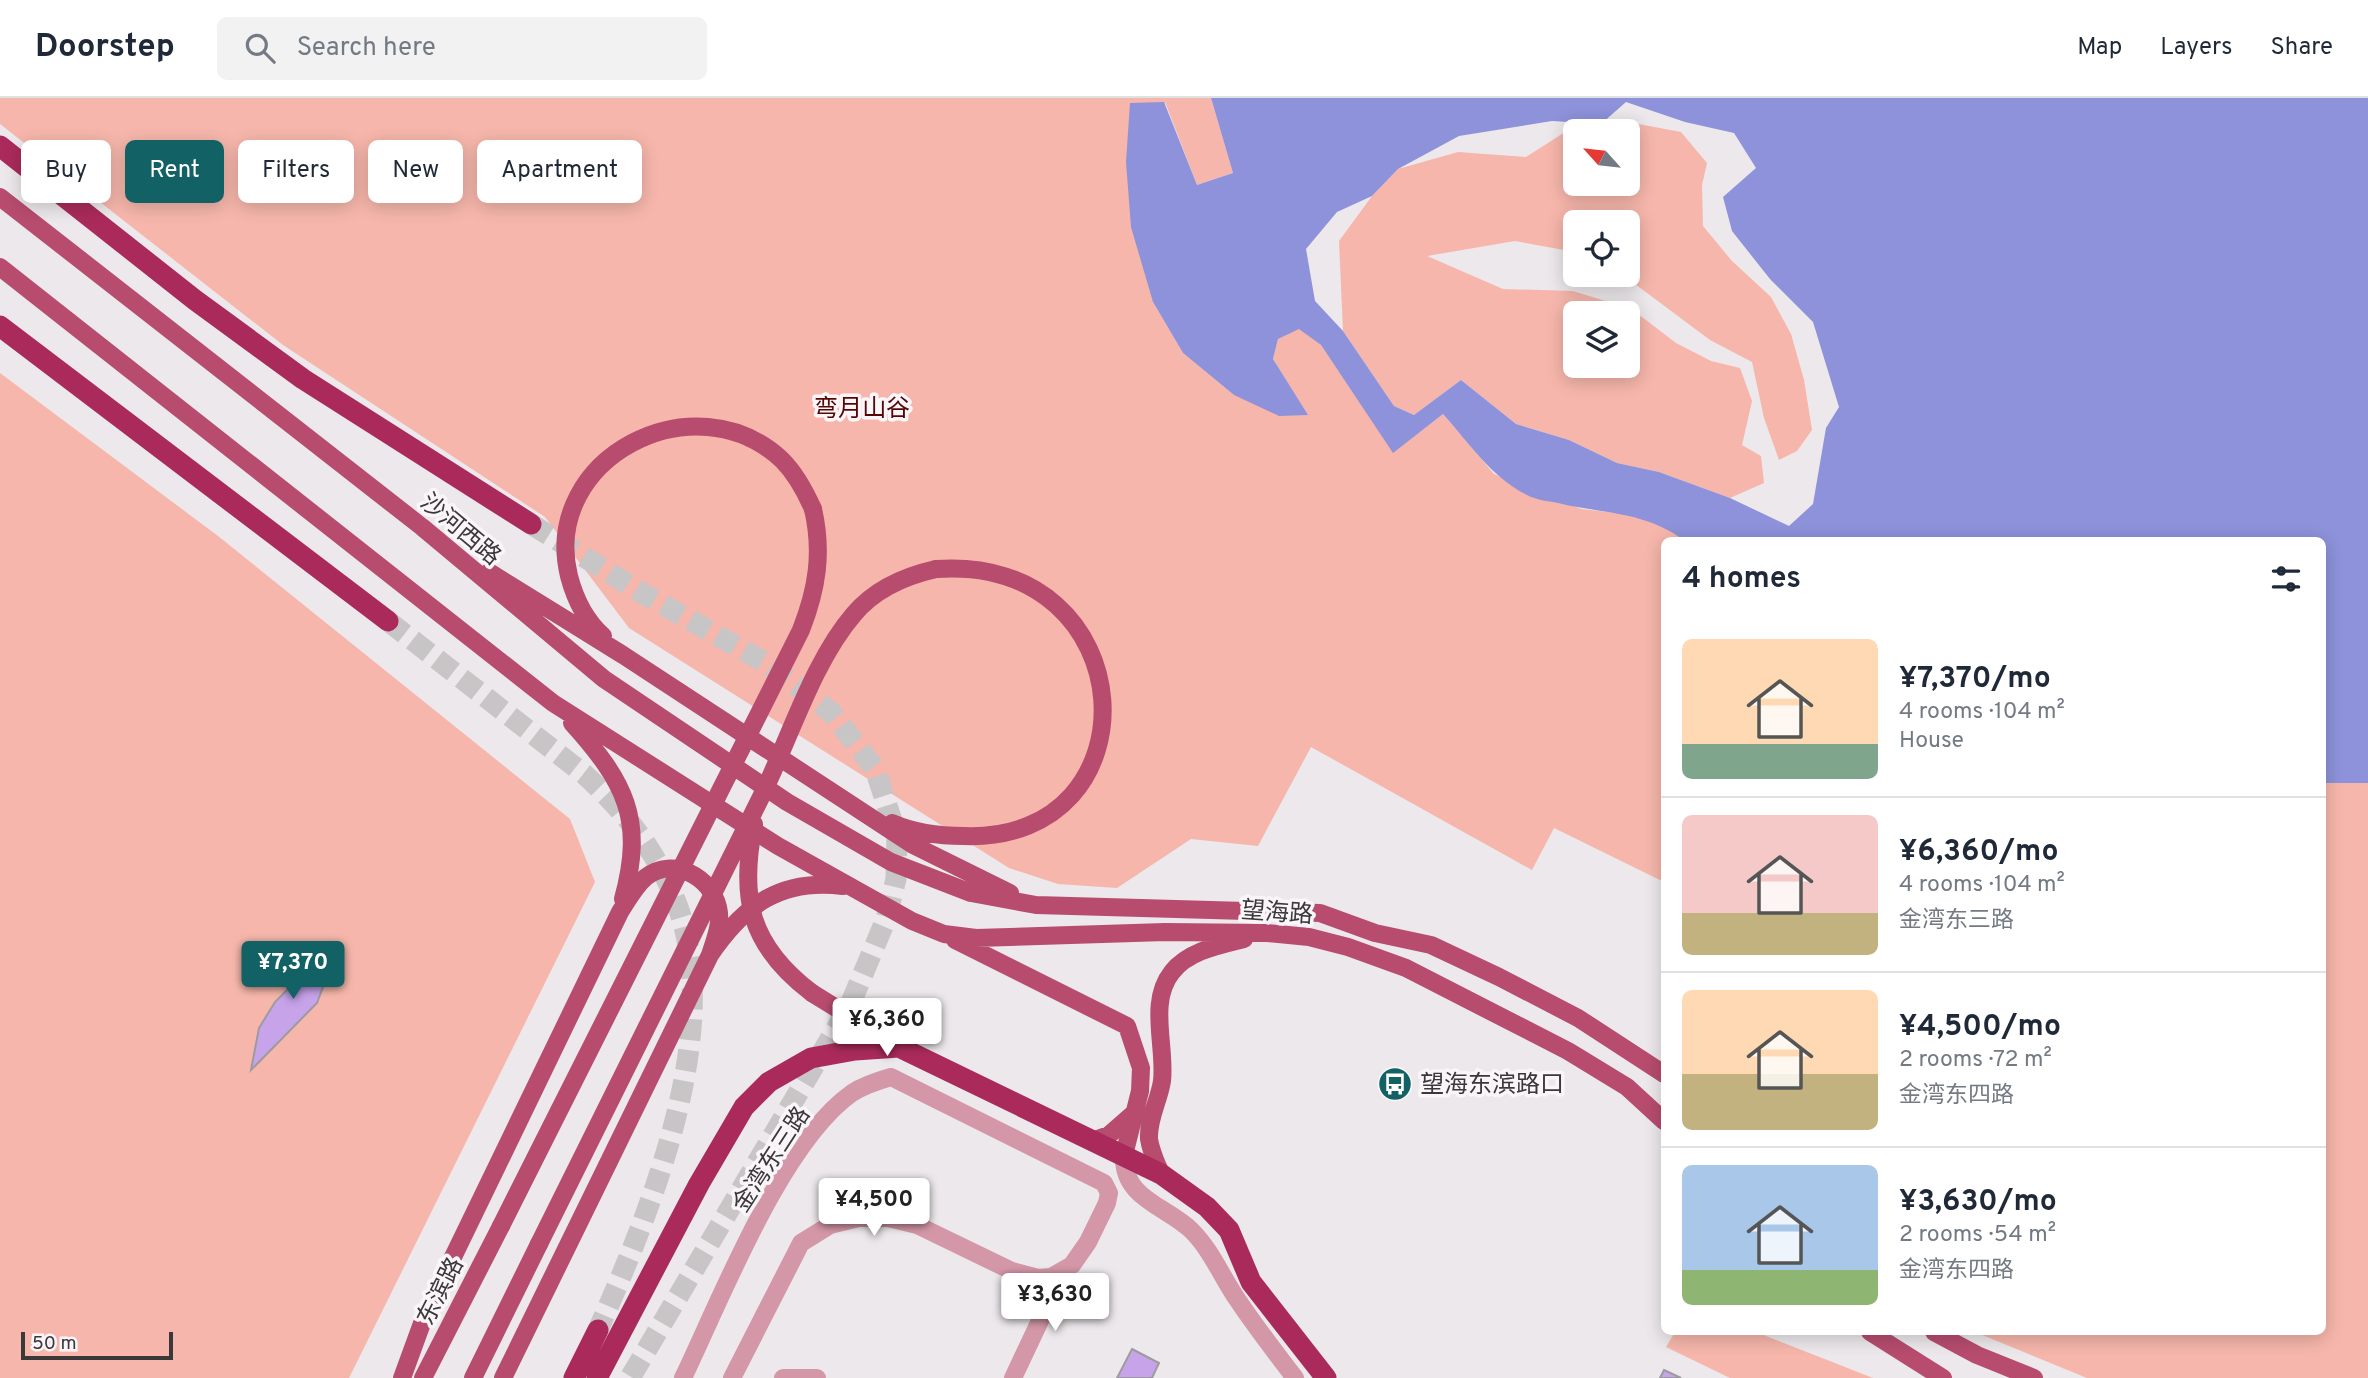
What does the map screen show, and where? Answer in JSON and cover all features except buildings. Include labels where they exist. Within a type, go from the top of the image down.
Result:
[{"type":"highway","points":[[0,146],[204,307],[303,379],[531,524]]},
{"type":"highway","points":[[0,326],[388,621]]},
{"type":"highway","points":[[597,1378],[699,1184],[744,1107],[769,1082],[811,1058],[855,1050],[899,1047],[1161,1174],[1208,1207],[1229,1230],[1251,1282],[1326,1378]]},
{"type":"highway","points":[[574,1378],[598,1330]]},
{"type":"main road","name":"沙河西路","points":[[0,197],[422,527],[604,679],[776,795],[908,871]]},
{"type":"main road","points":[[0,267],[553,702],[683,788],[849,887]]},
{"type":"main road","name":"东滨路","points":[[423,1378],[801,630],[813,600],[819,567],[819,536],[813,509],[800,482],[782,461],[762,445],[736,432],[707,426],[680,426],[637,439],[611,456],[590,478],[573,506],[566,534],[566,562],[583,612],[597,631],[624,655]]},
{"type":"main road","points":[[422,527],[498,579],[624,655],[943,862],[1036,905]]},
{"type":"main road","points":[[473,1378],[765,787],[833,641],[855,612],[882,589],[910,575],[936,569],[967,567],[1023,582],[1071,619],[1087,640],[1098,666],[1103,695],[1102,725],[1094,758],[1080,783],[1063,804],[1041,821],[1000,835],[926,834],[862,811]]},
{"type":"main road","points":[[402,1378],[425,1315],[620,912],[631,872],[632,832],[628,803],[619,781],[553,702]]},
{"type":"main road","points":[[765,787],[753,826],[748,862],[748,897],[757,929],[769,954],[787,974],[812,993],[899,1047]]},
{"type":"main road","points":[[503,1378],[710,955],[719,924],[719,908],[702,880],[690,872],[674,868],[646,877],[620,912]]},
{"type":"main road","name":"望海路","points":[[908,871],[971,893],[1036,905],[1320,913],[1375,933],[1431,945],[1578,1018],[1661,1072]]},
{"type":"main road","points":[[710,955],[735,922],[766,897],[803,884],[849,887]]},
{"type":"main road","name":"望海路","points":[[849,887],[944,934],[976,938],[1165,932],[1267,933],[1309,937],[1406,968],[1568,1051],[1628,1087],[1661,1118]]},
{"type":"main road","points":[[1161,1174],[1152,1154],[1149,1137],[1151,1116],[1161,1084],[1163,1042],[1158,1009],[1164,986],[1172,971],[1185,960],[1214,947],[1267,933]]},
{"type":"main road","points":[[944,934],[1127,1026],[1141,1068],[1136,1112],[1124,1155]]},
{"type":"main road","points":[[1092,1141],[1123,1126],[1136,1112]]},
{"type":"main road","points":[[1875,1335],[1943,1378]]},
{"type":"main road","points":[[1940,1335],[1977,1355],[2034,1378]]},
{"type":"street","name":"金湾东三路","points":[[683,1378],[768,1202],[801,1149],[825,1117],[851,1094],[870,1083],[891,1077],[1104,1183],[1109,1193],[1107,1203]]},
{"type":"street","points":[[1124,1155],[1123,1170],[1146,1200],[1193,1232],[1237,1300],[1295,1378]]},
{"type":"street","points":[[1013,1378],[1063,1272],[1080,1256],[1107,1203],[1129,1196],[1146,1200]]},
{"type":"street","points":[[732,1378],[801,1243],[830,1225],[859,1218],[888,1218],[917,1225],[1026,1276],[1038,1278],[1063,1272]]},
{"type":"street","points":[[783,1378],[817,1378]]},
{"type":"green space","name":"弯月山谷","points":[[0,98],[1211,98],[1233,173],[1197,185],[1165,102],[1153,302],[1183,353],[1234,395],[1307,415],[1273,359],[1278,339],[1299,328],[1321,345],[1393,452],[1443,414],[1494,474],[1581,509],[1636,515],[1680,537],[1661,537],[1661,881],[1554,828],[1532,870],[1311,747],[1258,846],[1191,839],[1117,888],[1058,884],[1009,868],[629,628],[545,517],[283,345],[101,203],[111,203],[111,140],[21,140],[0,124]]},
{"type":"green space","points":[[1640,124],[1681,132],[1707,163],[1702,185],[1703,226],[1732,261],[1771,297],[1791,334],[1804,380],[1812,430],[1797,451],[1779,460],[1764,418],[1752,362],[1710,340],[1639,287],[1640,210],[1563,210],[1563,250],[1515,241],[1427,256],[1503,289],[1573,291],[1605,301],[1563,301],[1563,378],[1640,378],[1640,316],[1676,343],[1711,361],[1740,368],[1752,401],[1742,445],[1761,456],[1764,483],[1730,498],[1659,472],[1617,463],[1569,440],[1516,424],[1461,380],[1414,415],[1394,406],[1343,331],[1339,241],[1372,196],[1398,169],[1458,152],[1526,157],[1563,133],[1563,196],[1640,196]]},
{"type":"green space","points":[[0,373],[218,536],[570,819],[595,882],[349,1378],[0,1378]]},
{"type":"green space","points":[[2326,783],[2368,783],[2368,1378],[2087,1378],[1982,1335],[2326,1335]]},
{"type":"green space","points":[[1673,1335],[1764,1335],[1873,1378],[1730,1378],[1666,1347]]},
{"type":"water","points":[[1211,98],[2368,98],[2368,783],[2326,783],[2326,537],[1679,537],[1639,519],[1527,495],[1491,469],[1443,414],[1393,453],[1321,345],[1299,329],[1278,339],[1273,359],[1308,415],[1279,416],[1234,395],[1183,353],[1153,302],[1131,227],[1126,162],[1130,103],[1164,102],[1197,185],[1233,173]]},
{"type":"tunnel","points":[[531,524],[642,593],[766,663],[831,712],[875,769],[897,836],[896,879],[886,919],[850,1005],[630,1378]]},
{"type":"tunnel","points":[[388,621],[599,788],[626,817],[649,849],[676,902],[689,952],[692,1006],[687,1062],[659,1176],[598,1330]]},
{"type":"place","name":"望海东滨路口","points":[[1395,1084]]}]
